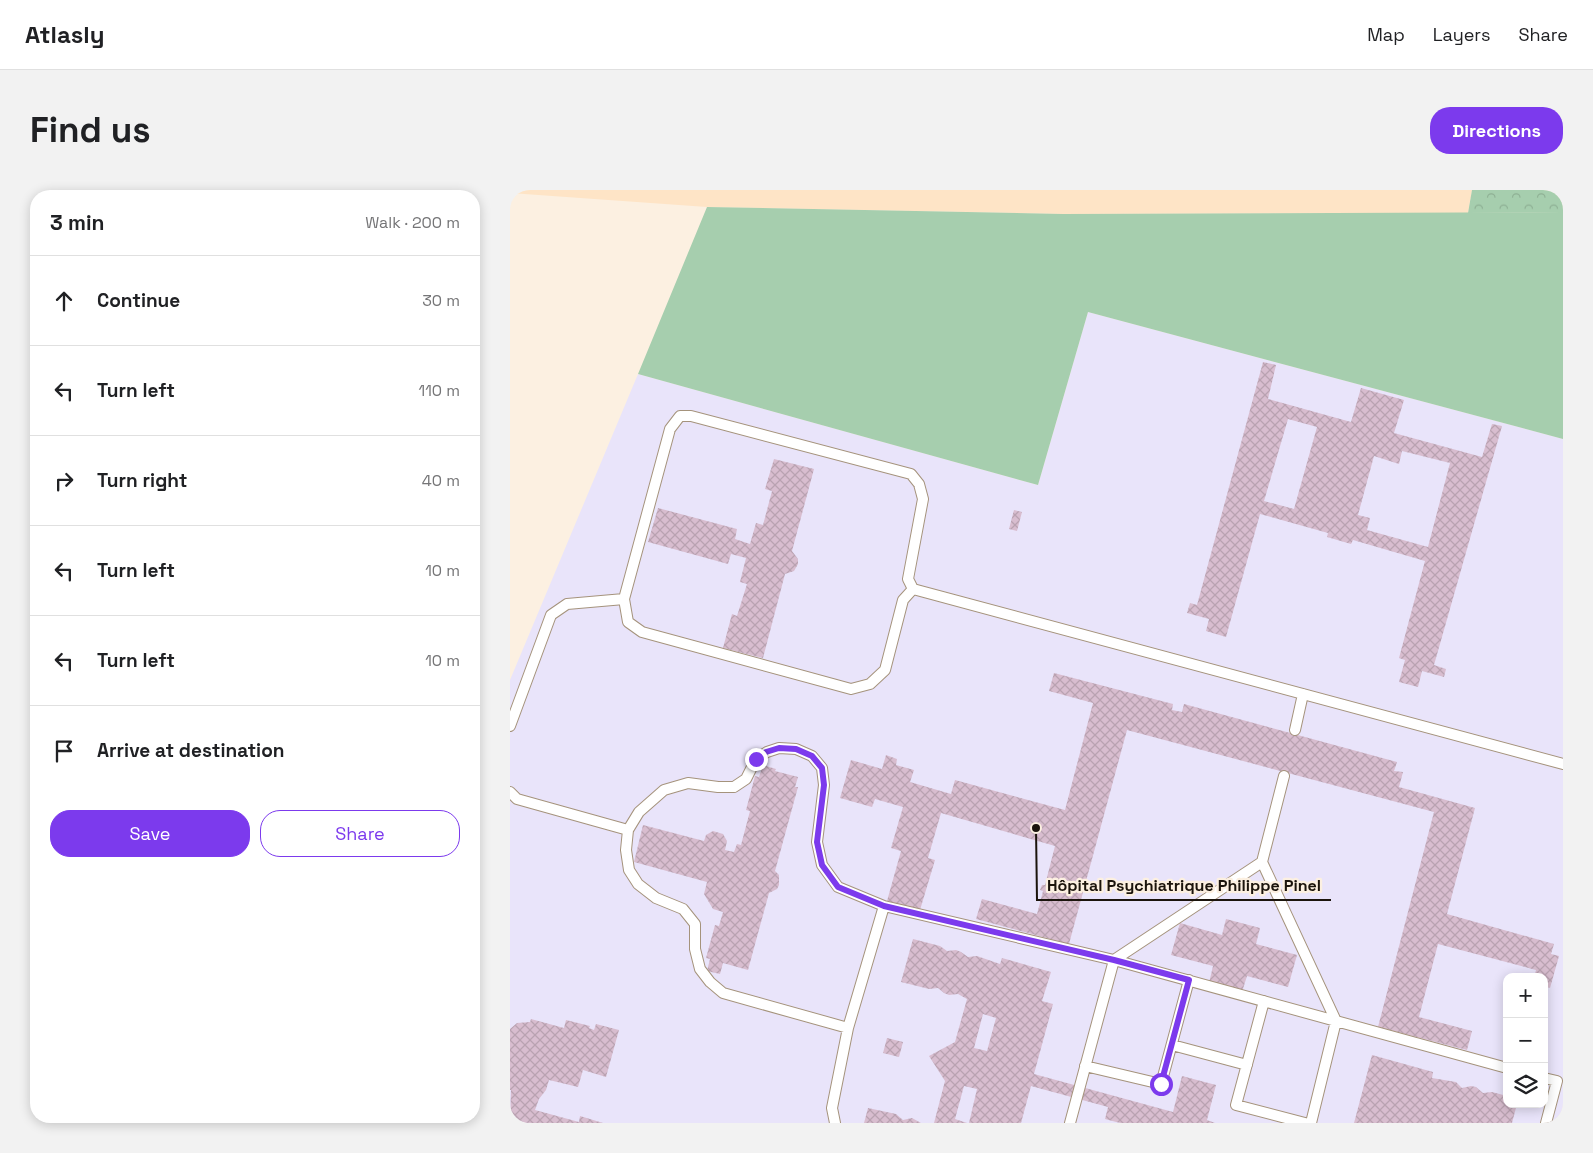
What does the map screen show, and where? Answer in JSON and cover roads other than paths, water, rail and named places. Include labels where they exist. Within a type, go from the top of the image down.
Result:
[{"type":"lane","points":[[913,589],[902,600],[886,670],[870,684],[851,689],[642,632],[628,622],[624,599],[670,429],[680,416],[691,416],[911,474],[919,484],[923,499],[908,580],[913,589],[1563,764]]},
{"type":"lane","points":[[510,726],[551,615],[567,604],[624,599]]},
{"type":"lane","points":[[1295,730],[1303,694]]},
{"type":"lane","points":[[848,1028],[724,993],[710,982],[700,969],[695,949],[695,924],[683,910],[656,898],[638,884],[629,870],[626,850],[628,830],[639,812],[664,790],[688,783],[734,787],[746,779],[756,759],[766,752],[779,748],[796,749],[812,756],[822,768],[824,785],[817,842],[822,865],[838,887],[884,906],[1114,960],[1503,1067]]},
{"type":"lane","points":[[1284,776],[1262,862],[1336,1021],[1311,1123]]},
{"type":"lane","points":[[510,792],[517,799],[628,830]]},
{"type":"lane","points":[[1070,1123],[1114,960],[1262,862]]},
{"type":"lane","points":[[834,1123],[832,1108],[848,1028],[884,906]]},
{"type":"lane","points":[[1085,1066],[1161,1084],[1189,980]]},
{"type":"lane","points":[[1264,1001],[1236,1105],[1305,1123]]},
{"type":"lane","points":[[1172,1045],[1247,1065]]},
{"type":"lane","points":[[1546,1123],[1557,1082],[1548,1079]]},
{"type":"place","name":"Hôpital Psychiatrique Philippe Pinel","points":[[1036,828]]}]
